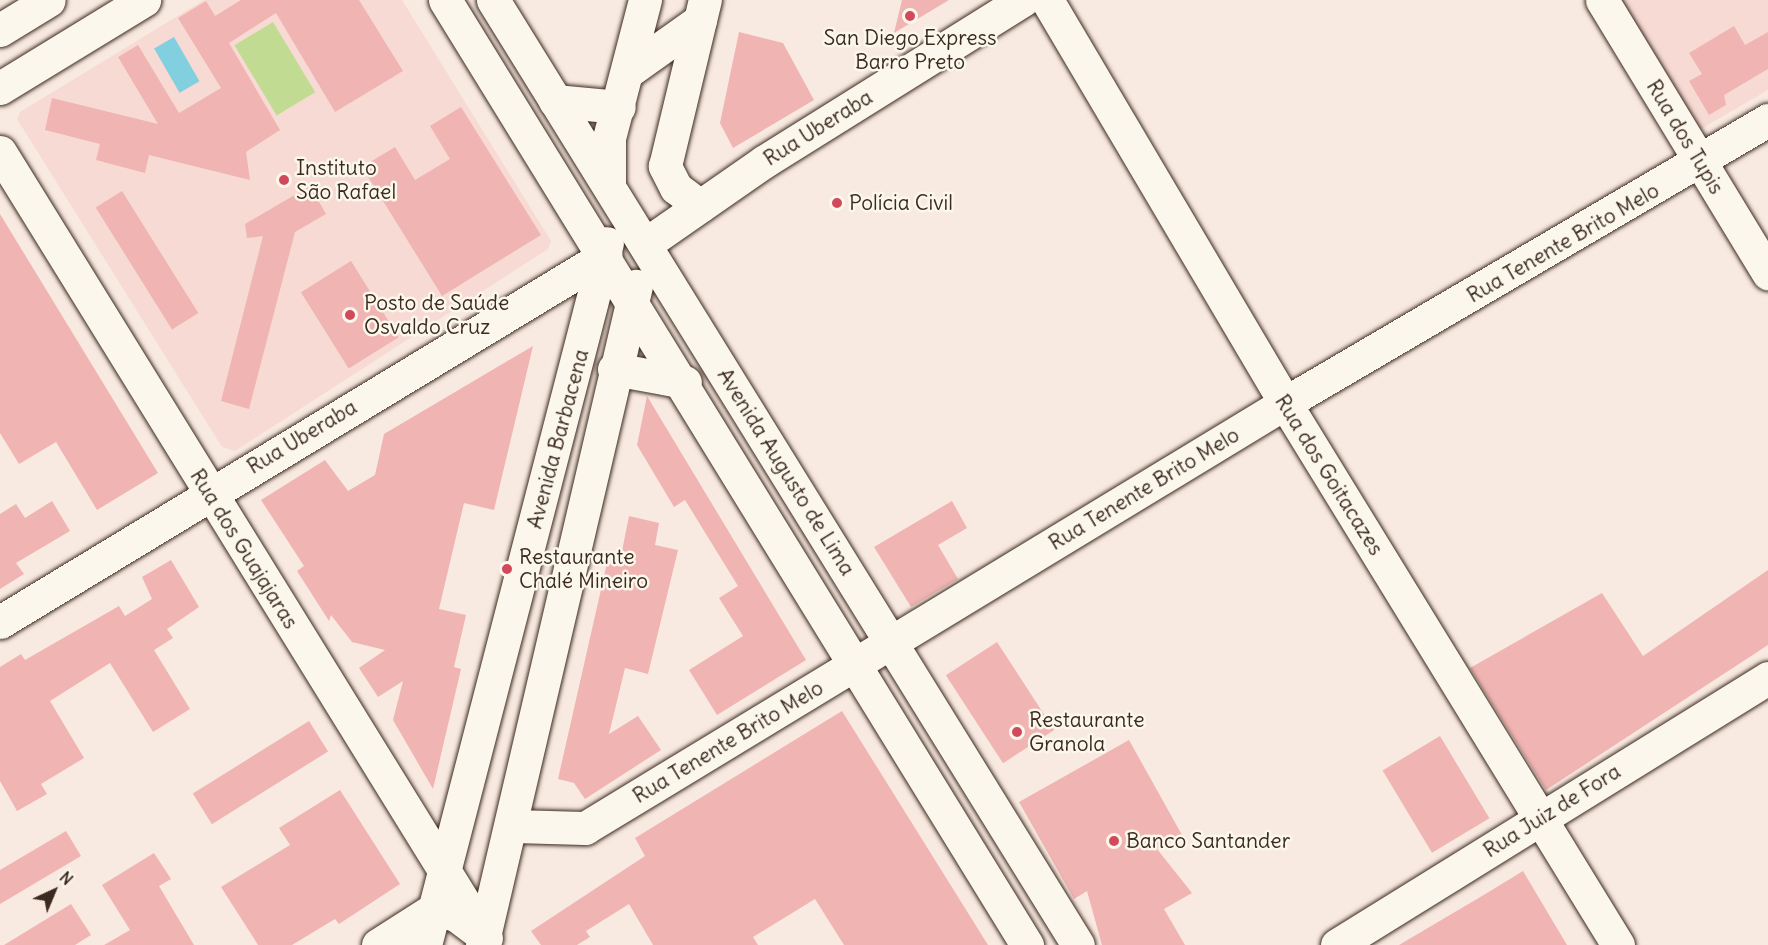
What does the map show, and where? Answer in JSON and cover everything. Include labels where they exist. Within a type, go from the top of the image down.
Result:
[{"type":"street","points":[[0,30],[49,0]]},
{"type":"street","points":[[0,88],[144,0]]},
{"type":"street","name":"Avenida Augusto de Lima","points":[[445,0],[685,382],[853,666],[1027,945]]},
{"type":"street","name":"Avenida Augusto de Lima","points":[[493,0],[647,243],[1078,945]]},
{"type":"street","name":"Avenida Barbacena","points":[[425,945],[606,255],[609,138],[630,70],[645,0]]},
{"type":"street","name":"Rua Uberaba","points":[[647,243],[700,206],[1023,0]]},
{"type":"street","name":"Rua dos Goitacazes","points":[[1047,0],[1285,403],[1618,945]]},
{"type":"street","name":"Rua dos Tupis","points":[[1602,0],[1768,273]]},
{"type":"street","points":[[630,70],[702,10]]},
{"type":"street","points":[[700,206],[676,188],[665,166],[702,10]]},
{"type":"street","points":[[555,101],[619,107]]},
{"type":"street","name":"Rua Tenente Brito Melo","points":[[513,826],[585,828],[892,644],[1285,403],[1701,163],[1768,120]]},
{"type":"street","name":"Rua dos Guajajaras","points":[[0,152],[209,493],[445,869],[486,942]]},
{"type":"street","name":"Avenida Barbacena","points":[[486,942],[614,369],[647,243]]},
{"type":"street","name":"Rua Uberaba","points":[[0,622],[209,493],[606,255]]},
{"type":"street","points":[[614,369],[685,382]]},
{"type":"street","name":"Rua Juiz de Fora","points":[[1337,945],[1768,678]]},
{"type":"street","points":[[378,945],[434,909],[456,915],[486,942]]},
{"type":"shaded area","name":"Instituto São Rafael","points":[[204,0],[402,0],[551,241],[548,249],[235,451],[222,447],[17,119],[20,112]]},
{"type":"shaded area","points":[[1612,0],[1768,0],[1768,90],[1699,130]]},
{"type":"green space","points":[[273,22],[315,92],[277,115],[234,45]]},
{"type":"water","points":[[174,37],[200,81],[180,93],[154,48]]},
{"type":"building","points":[[241,0],[359,0],[403,71],[335,112],[276,13],[229,43],[280,130],[246,152],[250,180],[149,155],[145,173],[96,160],[100,144],[45,130],[52,98],[158,124],[118,57],[138,45],[179,113],[221,88],[178,18],[206,1],[215,16]]},
{"type":"building","name":"San Diego Express Barro Preto","points":[[902,0],[949,0],[894,33]]},
{"type":"building","points":[[1734,26],[1745,45],[1768,32],[1768,69],[1724,95],[1726,105],[1709,115],[1689,81],[1702,74],[1689,53]]},
{"type":"building","points":[[739,32],[783,43],[814,100],[733,148],[720,123]]},
{"type":"building","points":[[461,107],[541,235],[442,296],[362,167],[395,147],[415,180],[450,159],[430,126]]},
{"type":"building","points":[[310,186],[326,214],[295,232],[249,409],[221,401],[263,236],[247,238],[245,224]]},
{"type":"building","points":[[122,191],[198,313],[172,330],[96,207]]},
{"type":"building","points":[[0,214],[158,473],[97,510],[56,442],[19,464],[0,433]]},
{"type":"building","name":"Posto de Saúde Osvaldo Cruz","points":[[351,261],[399,337],[349,369],[301,292]]},
{"type":"building","points":[[533,346],[494,510],[464,503],[439,609],[466,615],[454,667],[461,669],[433,789],[393,720],[403,681],[378,697],[359,668],[385,650],[352,642],[331,615],[329,621],[297,571],[304,566],[261,500],[325,460],[348,491],[375,475],[384,434]]},
{"type":"building","points":[[647,396],[806,660],[717,715],[689,670],[743,636],[719,598],[738,586],[685,500],[674,507],[637,445]]},
{"type":"building","points":[[52,501],[70,531],[16,563],[24,574],[0,589],[0,514],[16,504],[25,518]]},
{"type":"building","points":[[952,501],[967,528],[938,545],[958,579],[911,607],[874,547]]},
{"type":"building","points":[[629,516],[659,523],[655,545],[678,550],[648,674],[625,668],[609,734],[638,716],[661,750],[585,799],[574,783],[558,779],[607,563],[619,566]]},
{"type":"building","points":[[171,560],[199,607],[167,629],[173,638],[154,650],[190,709],[153,732],[110,663],[50,701],[84,758],[41,784],[47,794],[17,811],[0,781],[0,667],[21,654],[25,660],[119,606],[125,616],[152,599],[142,577]]},
{"type":"building","points":[[1768,570],[1768,645],[1546,790],[1470,668],[1602,593],[1643,656]]},
{"type":"building","points":[[997,642],[1054,730],[1003,763],[946,675]]},
{"type":"building","points":[[842,711],[988,945],[844,945],[815,899],[753,937],[758,945],[653,945],[629,904],[586,931],[590,937],[577,945],[541,945],[531,931],[645,856],[635,838]]},
{"type":"building","points":[[309,721],[328,752],[212,824],[193,794]]},
{"type":"building","points":[[1440,736],[1489,818],[1432,853],[1383,771]]},
{"type":"building","points":[[1129,740],[1182,835],[1157,849],[1192,893],[1164,909],[1185,945],[1102,945],[1087,891],[1074,899],[1019,802]]},
{"type":"building","points":[[340,790],[400,884],[339,924],[335,919],[292,945],[258,945],[221,887],[290,845],[279,828]]},
{"type":"building","points":[[66,831],[81,856],[0,904],[0,870]]},
{"type":"building","points":[[154,853],[171,879],[159,886],[194,945],[104,945],[130,930],[102,885]]},
{"type":"building","points":[[1523,871],[1567,945],[1399,945],[1482,896]]},
{"type":"building","points":[[71,904],[91,935],[75,945],[4,945]]},
{"type":"place","name":"San Diego Express Barro Preto","points":[[910,16]]},
{"type":"place","name":"Instituto São Rafael","points":[[284,180]]},
{"type":"place","name":"Polícia Civil","points":[[837,203]]},
{"type":"place","name":"Posto de Saúde Osvaldo Cruz","points":[[350,315]]},
{"type":"place","name":"Restaurante Chalé Mineiro","points":[[507,569]]},
{"type":"place","name":"Restaurante Granola","points":[[1017,732]]},
{"type":"place","name":"Banco Santander","points":[[1114,841]]}]
